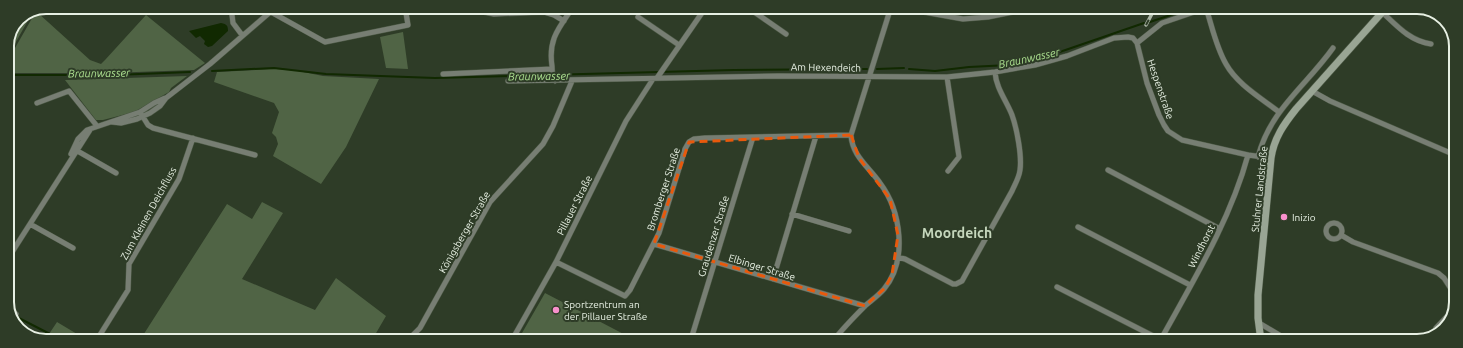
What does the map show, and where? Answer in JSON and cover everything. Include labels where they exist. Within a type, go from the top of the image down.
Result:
[{"type":"main road","name":"Stuhrer Landstraße","points":[[1260,334],[1259,284],[1271,158],[1274,142],[1279,132],[1296,109],[1380,14]]},
{"type":"street","points":[[231,14],[233,23],[242,35]]},
{"type":"street","points":[[14,249],[68,163],[78,139],[87,130],[112,122],[121,123],[137,119],[142,114],[150,113],[160,106],[166,98],[210,64],[242,35],[268,14]]},
{"type":"street","points":[[275,14],[325,42],[408,25],[406,14]]},
{"type":"street","points":[[551,14],[564,21]]},
{"type":"street","points":[[554,80],[551,56],[553,39],[568,14]]},
{"type":"street","name":"Pillauer Straße","points":[[515,334],[556,262],[626,121],[701,14]]},
{"type":"street","points":[[757,14],[786,34]]},
{"type":"street","points":[[839,334],[865,306],[883,290],[888,283],[896,265],[898,235],[891,203],[881,184],[856,154],[851,135],[889,14]]},
{"type":"street","points":[[933,14],[963,19],[1003,14]]},
{"type":"street","points":[[1137,43],[1162,23],[1188,14]]},
{"type":"street","points":[[1208,14],[1226,64],[1237,78],[1279,112]]},
{"type":"street","points":[[1388,14],[1412,38],[1420,43],[1431,44]]},
{"type":"street","points":[[638,17],[678,45]]},
{"type":"street","name":"Am Hexendeich","points":[[508,81],[785,76],[947,77],[1027,67],[1047,62],[1114,38],[1133,38],[1137,43]]},
{"type":"street","name":"Hespenstraße","points":[[1137,43],[1147,83],[1159,115],[1168,131],[1182,140],[1248,155],[1271,158]]},
{"type":"street","points":[[1258,156],[1267,131],[1279,112],[1333,48]]},
{"type":"street","points":[[443,74],[552,69]]},
{"type":"street","points":[[897,257],[905,259],[953,284],[962,281],[1014,187],[1018,176],[1020,163],[1017,137],[1012,115],[997,86],[995,72]]},
{"type":"street","points":[[947,77],[959,157],[948,171]]},
{"type":"street","name":"Königsberger Straße","points":[[414,334],[420,328],[490,202],[542,144],[549,134],[572,81]]},
{"type":"street","points":[[37,103],[69,91],[97,126]]},
{"type":"street","points":[[1312,91],[1330,101],[1449,152]]},
{"type":"street","points":[[142,114],[148,125],[153,128],[255,154]]},
{"type":"street","name":"Bromberger Straße","points":[[556,262],[625,296],[628,294],[661,228],[688,142],[694,139],[851,135]]},
{"type":"street","points":[[773,279],[816,136]]},
{"type":"street","name":"Graudenzer Straße","points":[[693,334],[753,137]]},
{"type":"street","name":"Zum Kleinen Deichfluss","points":[[100,334],[128,290],[129,264],[180,179],[193,138]]},
{"type":"street","points":[[75,149],[116,173]]},
{"type":"street","name":"Windhorst","points":[[1164,334],[1220,229],[1234,197],[1248,155]]},
{"type":"street","points":[[1108,170],[1220,229]]},
{"type":"street","points":[[792,214],[849,232]]},
{"type":"street","points":[[30,224],[73,248]]},
{"type":"street","points":[[1078,227],[1190,285]]},
{"type":"street","points":[[1341,235],[1352,242],[1438,273],[1444,278],[1449,286]]},
{"type":"street","name":"Elbinger Straße","points":[[654,244],[865,306]]},
{"type":"street","points":[[1057,287],[1147,334]]},
{"type":"street","points":[[1259,323],[1278,334]]},
{"type":"highlighted area","points":[[851,135],[859,158],[890,199],[898,235],[892,275],[885,288],[865,306],[654,244],[689,142]]},
{"type":"shaded area","points":[[40,15],[90,60],[101,64],[146,15],[205,63],[194,70],[108,73],[14,73],[14,50],[33,16]]},
{"type":"shaded area","points":[[29,18],[14,45],[16,34],[19,28]]},
{"type":"shaded area","points":[[221,23],[227,26],[228,31],[212,46],[208,47],[204,44],[205,41],[200,36],[196,38],[189,31]]},
{"type":"shaded area","points":[[403,32],[408,69],[386,68],[380,37]]},
{"type":"shaded area","points":[[274,69],[293,70],[323,76],[379,79],[346,147],[321,184],[273,156],[278,144],[276,137],[272,133],[279,112],[274,103],[214,82],[217,72]]},
{"type":"shaded area","points":[[187,76],[171,88],[169,92],[134,112],[103,120],[96,120],[65,80]]},
{"type":"shaded area","points":[[262,202],[283,213],[242,279],[315,310],[336,278],[386,316],[376,334],[144,334],[227,204],[252,219]]},
{"type":"shaded area","name":"Sportzentrum an der Pillauer Straße","points":[[545,293],[624,334],[521,334]]},
{"type":"shaded area","points":[[57,322],[77,334],[49,334]]},
{"type":"waterway","name":"Braunwasser","points":[[1150,22],[1173,14]]},
{"type":"waterway","name":"Braunwasser","points":[[909,69],[935,71],[969,67],[1009,65],[1048,56],[1144,23]]},
{"type":"waterway","name":"Braunwasser","points":[[212,71],[274,68],[326,74],[435,78],[734,70],[867,69]]},
{"type":"waterway","name":"Braunwasser","points":[[877,69],[904,68]]},
{"type":"waterway","name":"Braunwasser","points":[[14,75],[114,75],[190,72]]},
{"type":"waterway","points":[[18,317],[50,334]]},
{"type":"railway","points":[[1146,25],[1152,14]]},
{"type":"place","name":"Inizio","points":[[1284,217]]},
{"type":"place","name":"Sportzentrum an der Pillauer Straße","points":[[556,310]]},
{"type":"district","name":"Moordeich","points":[[957,233]]}]
